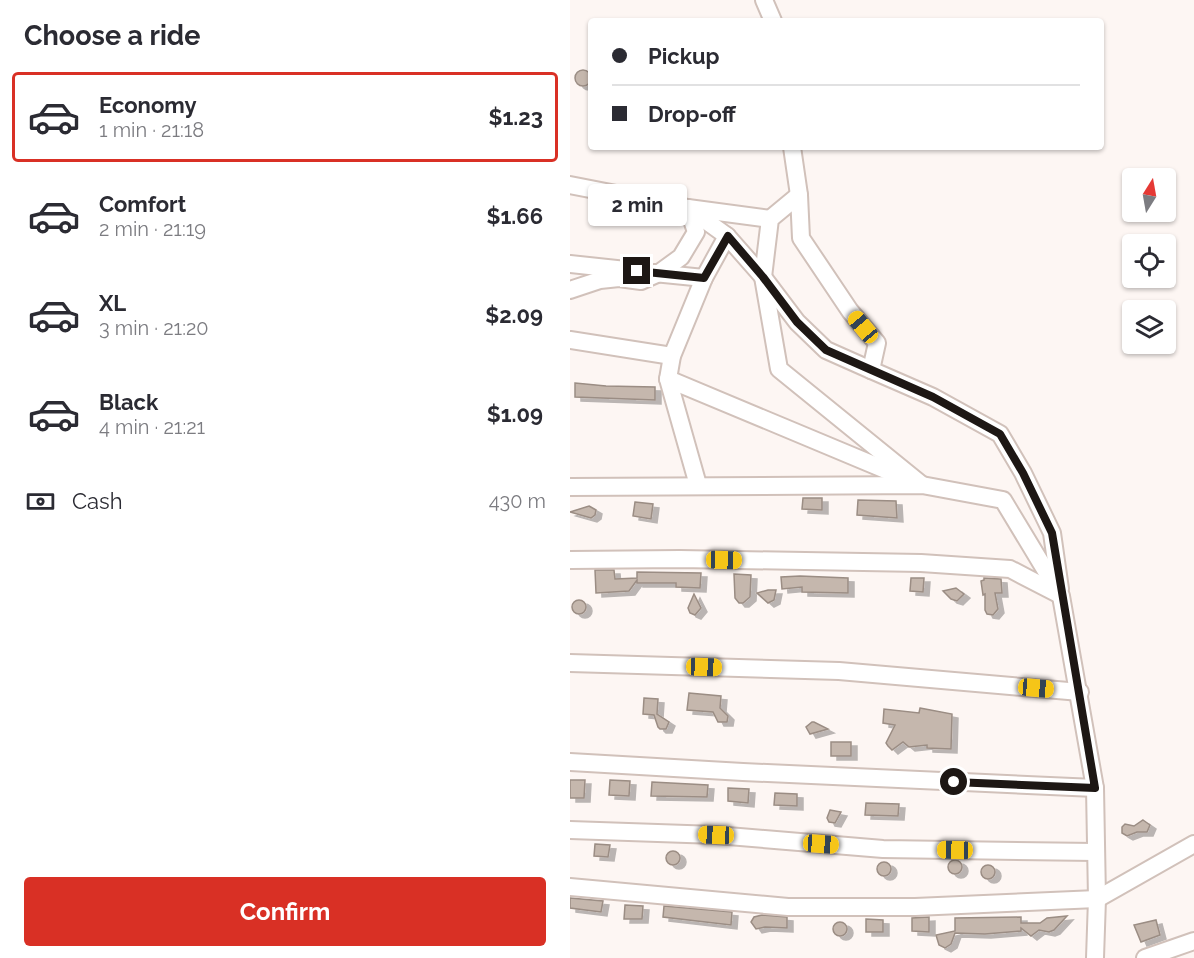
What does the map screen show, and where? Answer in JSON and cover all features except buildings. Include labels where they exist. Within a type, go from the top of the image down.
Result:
[{"type":"street","points":[[764,0],[772,18]]},
{"type":"street","points":[[792,150],[799,195],[801,238],[850,310],[877,343],[871,370]]},
{"type":"street","points":[[570,185],[688,208],[770,219]]},
{"type":"street","points":[[799,195],[770,219],[763,277],[779,369],[922,486]]},
{"type":"street","points":[[688,208],[728,236],[797,322],[826,350],[933,397],[1000,434],[1023,473],[1052,533],[1095,788],[1097,899],[1095,958]]},
{"type":"street","points":[[570,290],[600,280],[619,278],[641,281],[659,273],[681,257],[696,231],[688,208]]},
{"type":"street","points":[[698,485],[668,379],[672,356],[704,278],[728,236]]},
{"type":"street","points":[[570,264],[704,278]]},
{"type":"street","points":[[570,340],[672,356]]},
{"type":"street","points":[[668,379],[922,486]]},
{"type":"street","points":[[570,486],[922,486],[1003,500],[1061,596]]},
{"type":"street","points":[[570,560],[680,559],[921,563],[1010,569],[1061,596]]},
{"type":"street","points":[[570,663],[838,671],[1080,692]]},
{"type":"street","points":[[570,762],[754,773],[1095,788]]},
{"type":"street","points":[[570,830],[716,835],[884,849],[1095,852]]},
{"type":"street","points":[[570,888],[789,907],[915,907],[1097,899],[1194,844]]},
{"type":"street","points":[[1145,958],[1194,941]]},
{"type":"route","points":[[637,271],[704,278],[728,236],[797,322],[826,350],[933,397],[1000,434],[1023,473],[1052,533],[1095,788],[954,782]]}]
